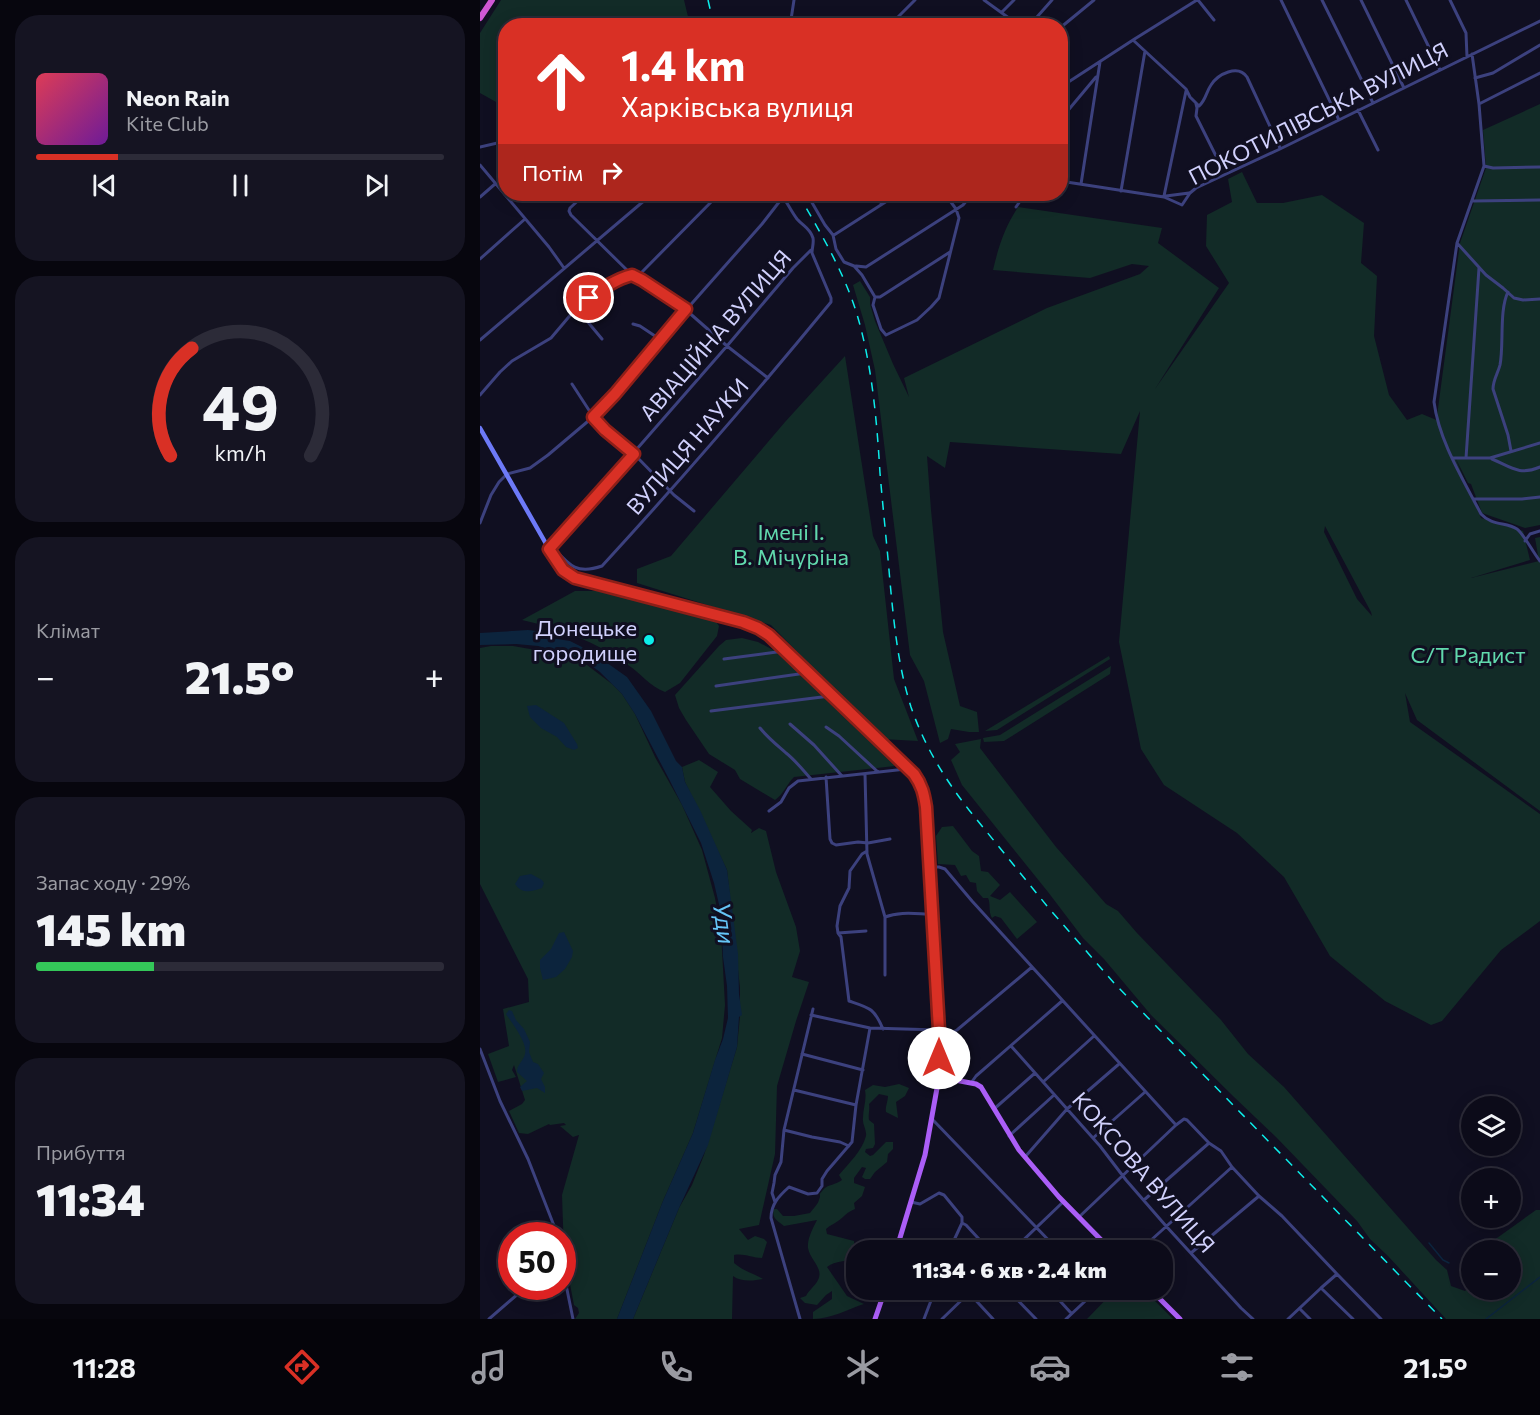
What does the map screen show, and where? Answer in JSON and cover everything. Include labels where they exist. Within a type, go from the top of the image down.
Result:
[{"type":"highway","points":[[480,18],[492,0]]},
{"type":"main road","points":[[480,428],[563,570],[575,578],[743,622],[758,628],[769,635],[808,672],[920,783],[926,807],[930,867],[940,1038],[939,1077],[925,1155],[899,1240]]},
{"type":"main road","points":[[939,1077],[971,1083],[981,1088],[1009,1136],[1025,1157],[1063,1202],[1101,1240]]},
{"type":"main road","points":[[875,1319],[882,1300]]},
{"type":"main road","points":[[1161,1300],[1180,1319]]},
{"type":"street","points":[[791,18],[794,0]]},
{"type":"street","points":[[897,18],[915,0]]},
{"type":"street","points":[[984,0],[1010,18]]},
{"type":"street","points":[[1002,12],[1014,0]]},
{"type":"street","points":[[1036,18],[1052,0]]},
{"type":"street","points":[[1068,21],[1094,0]]},
{"type":"street","points":[[1068,82],[1198,0],[1214,20]]},
{"type":"street","points":[[1281,0],[1339,120]]},
{"type":"street","points":[[1322,0],[1373,103]]},
{"type":"street","points":[[1361,0],[1404,88]]},
{"type":"street","points":[[1406,0],[1440,70]]},
{"type":"street","points":[[1450,0],[1466,33],[1467,57]]},
{"type":"street","name":"ПОКОТИЛІВСЬКА ВУЛИЦЯ","points":[[1164,197],[1182,205],[1190,192],[1540,21]]},
{"type":"street","points":[[1133,39],[1186,89],[1198,105]]},
{"type":"street","points":[[1475,78],[1493,73],[1540,45]]},
{"type":"street","points":[[1121,191],[1145,51]]},
{"type":"street","points":[[1472,54],[1484,166],[1457,243],[1434,402],[1436,419],[1481,514],[1485,518],[1517,529],[1540,561]]},
{"type":"street","points":[[1081,184],[1100,62]]},
{"type":"street","points":[[1198,105],[1203,104],[1215,80],[1237,70],[1244,72],[1281,149]]},
{"type":"street","points":[[1479,104],[1540,73]]},
{"type":"street","points":[[1068,111],[1097,77]]},
{"type":"street","points":[[1164,197],[1186,89]]},
{"type":"street","points":[[1198,105],[1196,116],[1218,160]]},
{"type":"street","points":[[1358,110],[1378,150]]},
{"type":"street","points":[[480,147],[498,143]]},
{"type":"street","points":[[480,165],[498,188]]},
{"type":"street","points":[[1484,166],[1493,168],[1540,167]]},
{"type":"street","points":[[1068,182],[1164,197],[1190,192]]},
{"type":"street","points":[[480,197],[495,184]]},
{"type":"street","points":[[1472,201],[1540,200]]},
{"type":"street","points":[[510,201],[564,268]]},
{"type":"street","points":[[578,201],[570,208],[571,215],[632,275],[686,309],[727,346],[768,378]]},
{"type":"street","points":[[480,340],[644,201]]},
{"type":"street","points":[[480,395],[506,366],[550,338],[589,298],[608,285],[641,273],[712,201]]},
{"type":"street","points":[[480,523],[498,482],[507,474],[530,468],[593,417],[768,217],[778,201]]},
{"type":"street","points":[[786,201],[798,221],[808,228],[814,242],[811,250]]},
{"type":"street","points":[[811,201],[833,235],[836,249],[844,262],[866,267],[966,201]]},
{"type":"street","points":[[833,235],[887,201]]},
{"type":"street","points":[[854,266],[875,297],[873,304],[881,329],[886,335],[917,320],[939,298],[959,218],[950,201]]},
{"type":"street","points":[[1016,207],[1020,201]]},
{"type":"street","points":[[480,259],[525,219]]},
{"type":"street","points":[[1457,243],[1486,276],[1515,298],[1540,299]]},
{"type":"street","name":"ВУЛИЦЯ НАУКИ","points":[[550,547],[581,570],[602,566],[670,491],[831,302],[811,250]]},
{"type":"street","name":"АВІАЦІЙНА ВУЛИЦЯ","points":[[550,547],[811,250]]},
{"type":"street","points":[[875,297],[880,297],[951,251]]},
{"type":"street","points":[[1466,458],[1479,268]]},
{"type":"street","points":[[1508,292],[1504,310],[1500,365],[1493,389],[1511,451]]},
{"type":"street","points":[[573,312],[582,315],[602,339]]},
{"type":"street","points":[[633,324],[661,340]]},
{"type":"street","points":[[572,384],[593,417],[605,430],[694,511]]},
{"type":"street","points":[[1453,458],[1490,458],[1540,443]]},
{"type":"street","points":[[1490,458],[1519,471],[1528,472],[1540,467]]},
{"type":"street","points":[[1473,498],[1540,497]]},
{"type":"street","points":[[1525,540],[1530,534],[1540,531]]},
{"type":"street","points":[[724,659],[785,650]]},
{"type":"street","points":[[716,686],[808,672]]},
{"type":"street","points":[[711,711],[832,696]]},
{"type":"street","points":[[790,724],[814,745],[842,776]]},
{"type":"street","points":[[826,727],[878,772]]},
{"type":"street","points":[[760,728],[811,779]]},
{"type":"street","points":[[769,811],[781,802],[794,783],[798,781],[907,769]]},
{"type":"street","points":[[865,774],[867,851],[885,917],[885,975]]},
{"type":"street","points":[[826,777],[832,843],[836,845],[868,843],[890,839]]},
{"type":"street","points":[[867,851],[862,854],[850,871],[849,888],[840,906],[837,926],[841,937],[849,1001],[870,1008],[877,1015],[883,1029]]},
{"type":"street","points":[[930,867],[945,869],[1176,1125]]},
{"type":"street","points":[[885,917],[901,913],[933,914]]},
{"type":"street","points":[[838,933],[866,931]]},
{"type":"street","points":[[940,1038],[957,1030],[1032,968]]},
{"type":"street","points":[[971,1083],[976,1076],[1062,1001]]},
{"type":"street","points":[[775,1202],[772,1193],[775,1174],[781,1162],[784,1130],[813,1009]]},
{"type":"street","points":[[811,1015],[870,1028],[939,1030]]},
{"type":"street","points":[[800,1319],[771,1212],[779,1196],[789,1187],[808,1194],[817,1193],[822,1186],[822,1179],[826,1171],[852,1142],[856,1105],[870,1028]]},
{"type":"street","points":[[1043,1082],[1094,1036]]},
{"type":"street","name":"КОКСОВА ВУЛИЦЯ","points":[[1011,1046],[1093,1138],[1166,1226],[1253,1319]]},
{"type":"street","points":[[480,1049],[553,1222]]},
{"type":"street","points":[[802,1054],[863,1070]]},
{"type":"street","points":[[1025,1157],[1067,1109],[1119,1064]]},
{"type":"street","points":[[994,1109],[1035,1073]]},
{"type":"street","points":[[794,1090],[856,1105]]},
{"type":"street","points":[[1093,1138],[1145,1092]]},
{"type":"street","points":[[1009,1136],[1054,1095]]},
{"type":"street","points":[[932,1119],[1049,1240]]},
{"type":"street","points":[[1079,1218],[1176,1125],[1186,1119],[1209,1143],[1221,1151],[1232,1167],[1259,1196],[1282,1216],[1381,1319]]},
{"type":"street","points":[[784,1130],[849,1146]]},
{"type":"street","points":[[1144,1200],[1209,1143]]},
{"type":"street","points":[[1151,1240],[1232,1167]]},
{"type":"street","points":[[911,1202],[920,1204],[941,1193],[949,1200],[962,1217],[962,1223],[954,1240]]},
{"type":"street","points":[[1191,1253],[1259,1196]]},
{"type":"street","points":[[1024,1240],[1063,1202]]},
{"type":"street","points":[[962,1223],[980,1240]]},
{"type":"street","points":[[1288,1319],[1337,1274]]},
{"type":"street","points":[[1322,1288],[1353,1319]]},
{"type":"street","points":[[489,1319],[511,1300]]},
{"type":"street","points":[[569,1300],[573,1319]]},
{"type":"street","points":[[924,1319],[931,1300]]},
{"type":"street","points":[[942,1319],[961,1300]]},
{"type":"street","points":[[977,1300],[993,1319]]},
{"type":"street","points":[[1018,1300],[1036,1319]]},
{"type":"street","points":[[1060,1300],[1072,1313]]},
{"type":"street","points":[[1066,1319],[1086,1300]]},
{"type":"street","points":[[1300,1309],[1310,1319]]},
{"type":"green space","points":[[501,0],[684,0],[688,18],[498,18],[498,103],[480,93],[480,33]]},
{"type":"green space","name":"С/Т Радист","points":[[1540,104],[1540,525],[1525,528],[1482,513],[1471,484],[1468,483],[1454,455],[1481,518],[1523,531],[1530,560],[1471,578],[1539,561],[1535,538],[1540,537],[1540,811],[1417,720],[1405,693],[1410,722],[1540,814],[1540,921],[1501,950],[1442,1021],[1431,1025],[1385,1001],[1330,956],[1284,877],[1237,833],[1164,785],[1141,749],[1119,642],[1140,411],[1121,454],[950,442],[945,468],[927,456],[943,632],[960,706],[977,712],[979,732],[951,729],[948,739],[940,743],[924,681],[910,655],[875,370],[853,285],[860,281],[870,297],[875,321],[909,397],[904,378],[1047,308],[1140,274],[1149,266],[1132,264],[1090,278],[993,270],[1002,237],[1018,207],[1162,228],[1158,243],[1219,288],[1155,389],[1229,283],[1206,246],[1207,215],[1232,202],[1228,179],[1242,172],[1257,203],[1283,203],[1322,195],[1364,223],[1361,263],[1377,276],[1374,336],[1389,395],[1407,420],[1422,414],[1439,421],[1437,416],[1460,243],[1486,168],[1483,130]],"holes":[[[1325,526],[1372,616],[1357,599],[1324,532]]]},
{"type":"green space","name":"Імені І. В. Мічуріна","points":[[845,356],[873,536],[880,551],[894,679],[918,741],[882,739],[771,625],[637,583],[637,569],[671,556],[785,422]]},
{"type":"green space","name":"Донецьке городище","points":[[575,591],[598,591],[715,620],[719,626],[717,636],[680,683],[665,692],[654,687],[633,668],[590,643],[550,627],[522,620]]},
{"type":"green space","points":[[742,638],[758,642],[779,653],[895,766],[794,777],[775,800],[740,779],[735,770],[709,754],[679,708],[675,695],[726,640]]},
{"type":"green space","points":[[513,646],[553,653],[587,665],[622,694],[635,714],[655,757],[682,805],[702,850],[715,898],[721,932],[725,1005],[722,1038],[693,1133],[663,1201],[617,1319],[575,1319],[579,1313],[573,1300],[576,1300],[576,1222],[563,1222],[562,1195],[579,1135],[573,1137],[560,1126],[566,1125],[564,1123],[549,1124],[528,1134],[519,1133],[509,1111],[525,1100],[514,1065],[512,1070],[516,1077],[498,1082],[488,1054],[509,1046],[503,1009],[529,1002],[528,979],[480,884],[480,648]]},
{"type":"green space","points":[[1109,656],[1110,659],[997,730],[985,731]]},
{"type":"green space","points":[[1111,666],[1110,674],[1004,741],[984,742],[983,738],[1000,735]]},
{"type":"green space","points":[[981,739],[980,748],[1056,847],[1106,904],[1118,911],[1221,1020],[1248,1054],[1284,1087],[1447,1270],[1451,1286],[1461,1290],[1461,1300],[1521,1300],[1521,1240],[1494,1240],[1511,1228],[1521,1228],[1521,1221],[1536,1210],[1540,1210],[1540,1319],[1446,1319],[1370,1239],[1357,1221],[1276,1137],[1151,1015],[1104,959],[1083,938],[962,785],[951,760],[960,752],[955,744]]},
{"type":"green space","points":[[699,760],[718,772],[710,787],[752,830],[751,833],[759,828],[766,831],[776,872],[796,927],[800,951],[792,977],[809,982],[777,1086],[775,1154],[759,1225],[739,1229],[748,1240],[755,1236],[767,1242],[762,1258],[734,1255],[734,1263],[763,1279],[751,1281],[733,1276],[732,1319],[633,1319],[679,1208],[692,1185],[704,1155],[737,1047],[740,988],[727,870],[685,782],[682,767]]},
{"type":"green space","points":[[953,826],[972,851],[979,856],[981,871],[988,872],[1000,885],[990,896],[1000,900],[1010,892],[1037,922],[1017,939],[1001,918],[995,916],[992,918],[988,898],[983,898],[977,891],[976,883],[970,882],[966,875],[961,876],[955,865],[938,864],[936,836],[942,827]]},
{"type":"green space","points":[[899,1084],[909,1088],[905,1096],[896,1102],[898,1118],[886,1112],[888,1096],[879,1094],[869,1104],[869,1120],[874,1124],[875,1144],[873,1148],[866,1149],[865,1152],[870,1156],[873,1155],[886,1142],[893,1142],[893,1149],[888,1154],[887,1162],[870,1179],[862,1177],[866,1168],[862,1167],[854,1178],[854,1183],[865,1187],[862,1196],[854,1203],[855,1209],[826,1229],[827,1234],[850,1240],[846,1240],[846,1260],[827,1267],[846,1295],[846,1300],[856,1300],[864,1304],[833,1316],[813,1319],[813,1312],[832,1299],[832,1291],[817,1305],[805,1303],[800,1298],[806,1296],[819,1276],[818,1268],[808,1248],[809,1237],[817,1220],[784,1226],[777,1221],[773,1212],[777,1209],[783,1216],[810,1213],[818,1203],[823,1190],[842,1180],[839,1175],[862,1147],[866,1136],[863,1120],[865,1090],[873,1085],[885,1087]]},
{"type":"green space","points":[[1105,1300],[1154,1300],[1173,1319],[1087,1319]]},
{"type":"water","name":"Уди","points":[[528,630],[543,633],[551,638],[570,641],[593,653],[627,677],[651,711],[676,761],[682,767],[685,782],[727,870],[738,954],[742,1015],[739,1017],[737,1047],[708,1145],[633,1319],[617,1319],[663,1201],[693,1133],[728,1018],[721,913],[701,843],[635,714],[622,694],[600,672],[581,658],[538,646],[480,645],[480,633]]},
{"type":"water","points":[[536,705],[564,723],[578,748],[574,750],[566,747],[557,737],[541,728],[530,717],[527,706]]},
{"type":"water","points":[[531,874],[542,880],[544,883],[542,888],[527,891],[515,884],[520,876]]},
{"type":"water","points":[[564,932],[573,951],[572,957],[565,969],[556,977],[543,980],[540,960],[551,949],[559,933]]},
{"type":"water","points":[[509,1010],[524,1029],[530,1042],[529,1052],[533,1062],[538,1064],[544,1073],[541,1079],[545,1093],[537,1088],[522,1091],[520,1087],[527,1081],[517,1072],[525,1049],[519,1033],[506,1014]]},
{"type":"waterway","points":[[1429,1243],[1443,1260],[1449,1263]]},
{"type":"waterway","points":[[1486,1319],[1540,1277]]},
{"type":"railway","points":[[708,0],[712,18]]},
{"type":"railway","points":[[802,201],[826,243],[850,293],[861,329],[874,400],[895,629],[900,661],[911,707],[935,761],[969,810],[1047,906],[1114,983],[1442,1319]]},
{"type":"place","name":"Донецьке городище","points":[[649,640]]},
{"type":"route","points":[[589,298],[608,285],[632,275],[686,309],[593,417],[634,454],[549,549],[563,570],[575,578],[743,622],[758,628],[769,635],[914,774],[923,790],[926,807],[939,1058]]}]
